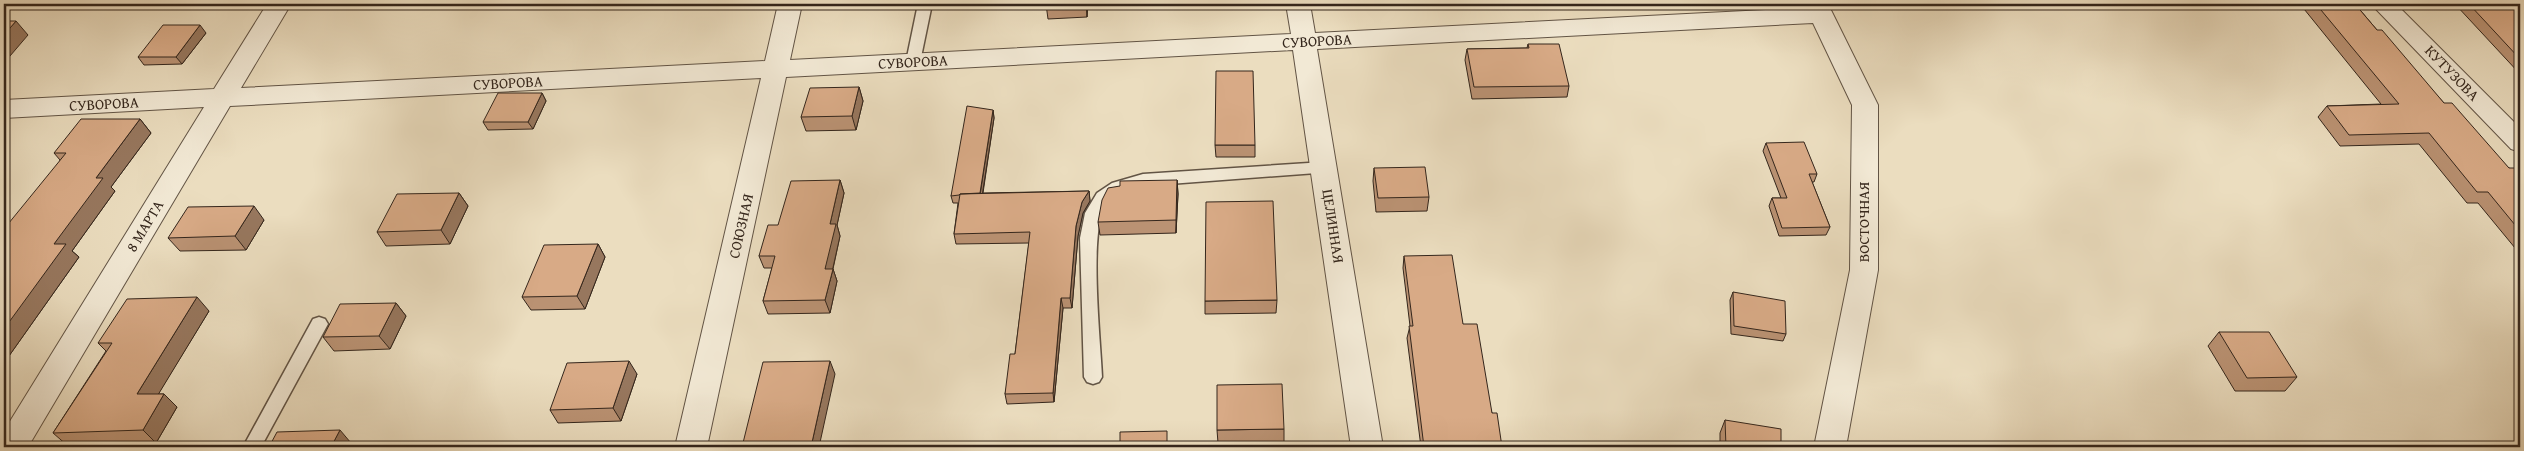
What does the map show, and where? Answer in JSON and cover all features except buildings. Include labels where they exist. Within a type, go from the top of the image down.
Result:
[{"type":"street","name":"8 МАРТА","points":[[10,447],[279,4]]},
{"type":"street","name":"СОЮЗНАЯ","points":[[691,447],[790,4]]},
{"type":"street","name":"ЦЕЛИННАЯ","points":[[1298,4],[1368,447]]},
{"type":"street","name":"КУТУЗОВА","points":[[2383,4],[2520,143]]},
{"type":"street","name":"СУВОРОВА","points":[[4,110],[1304,42],[1819,10]]},
{"type":"street","name":"ВОСТОЧНАЯ","points":[[1819,10],[1865,105],[1864,270],[1830,447]]},
{"type":"lane","points":[[913,62],[925,4]]},
{"type":"lane","points":[[1093,377],[1088,238],[1092,217],[1100,198],[1120,186],[1143,180],[1324,168]]},
{"type":"lane","points":[[252,447],[319,324]]}]
